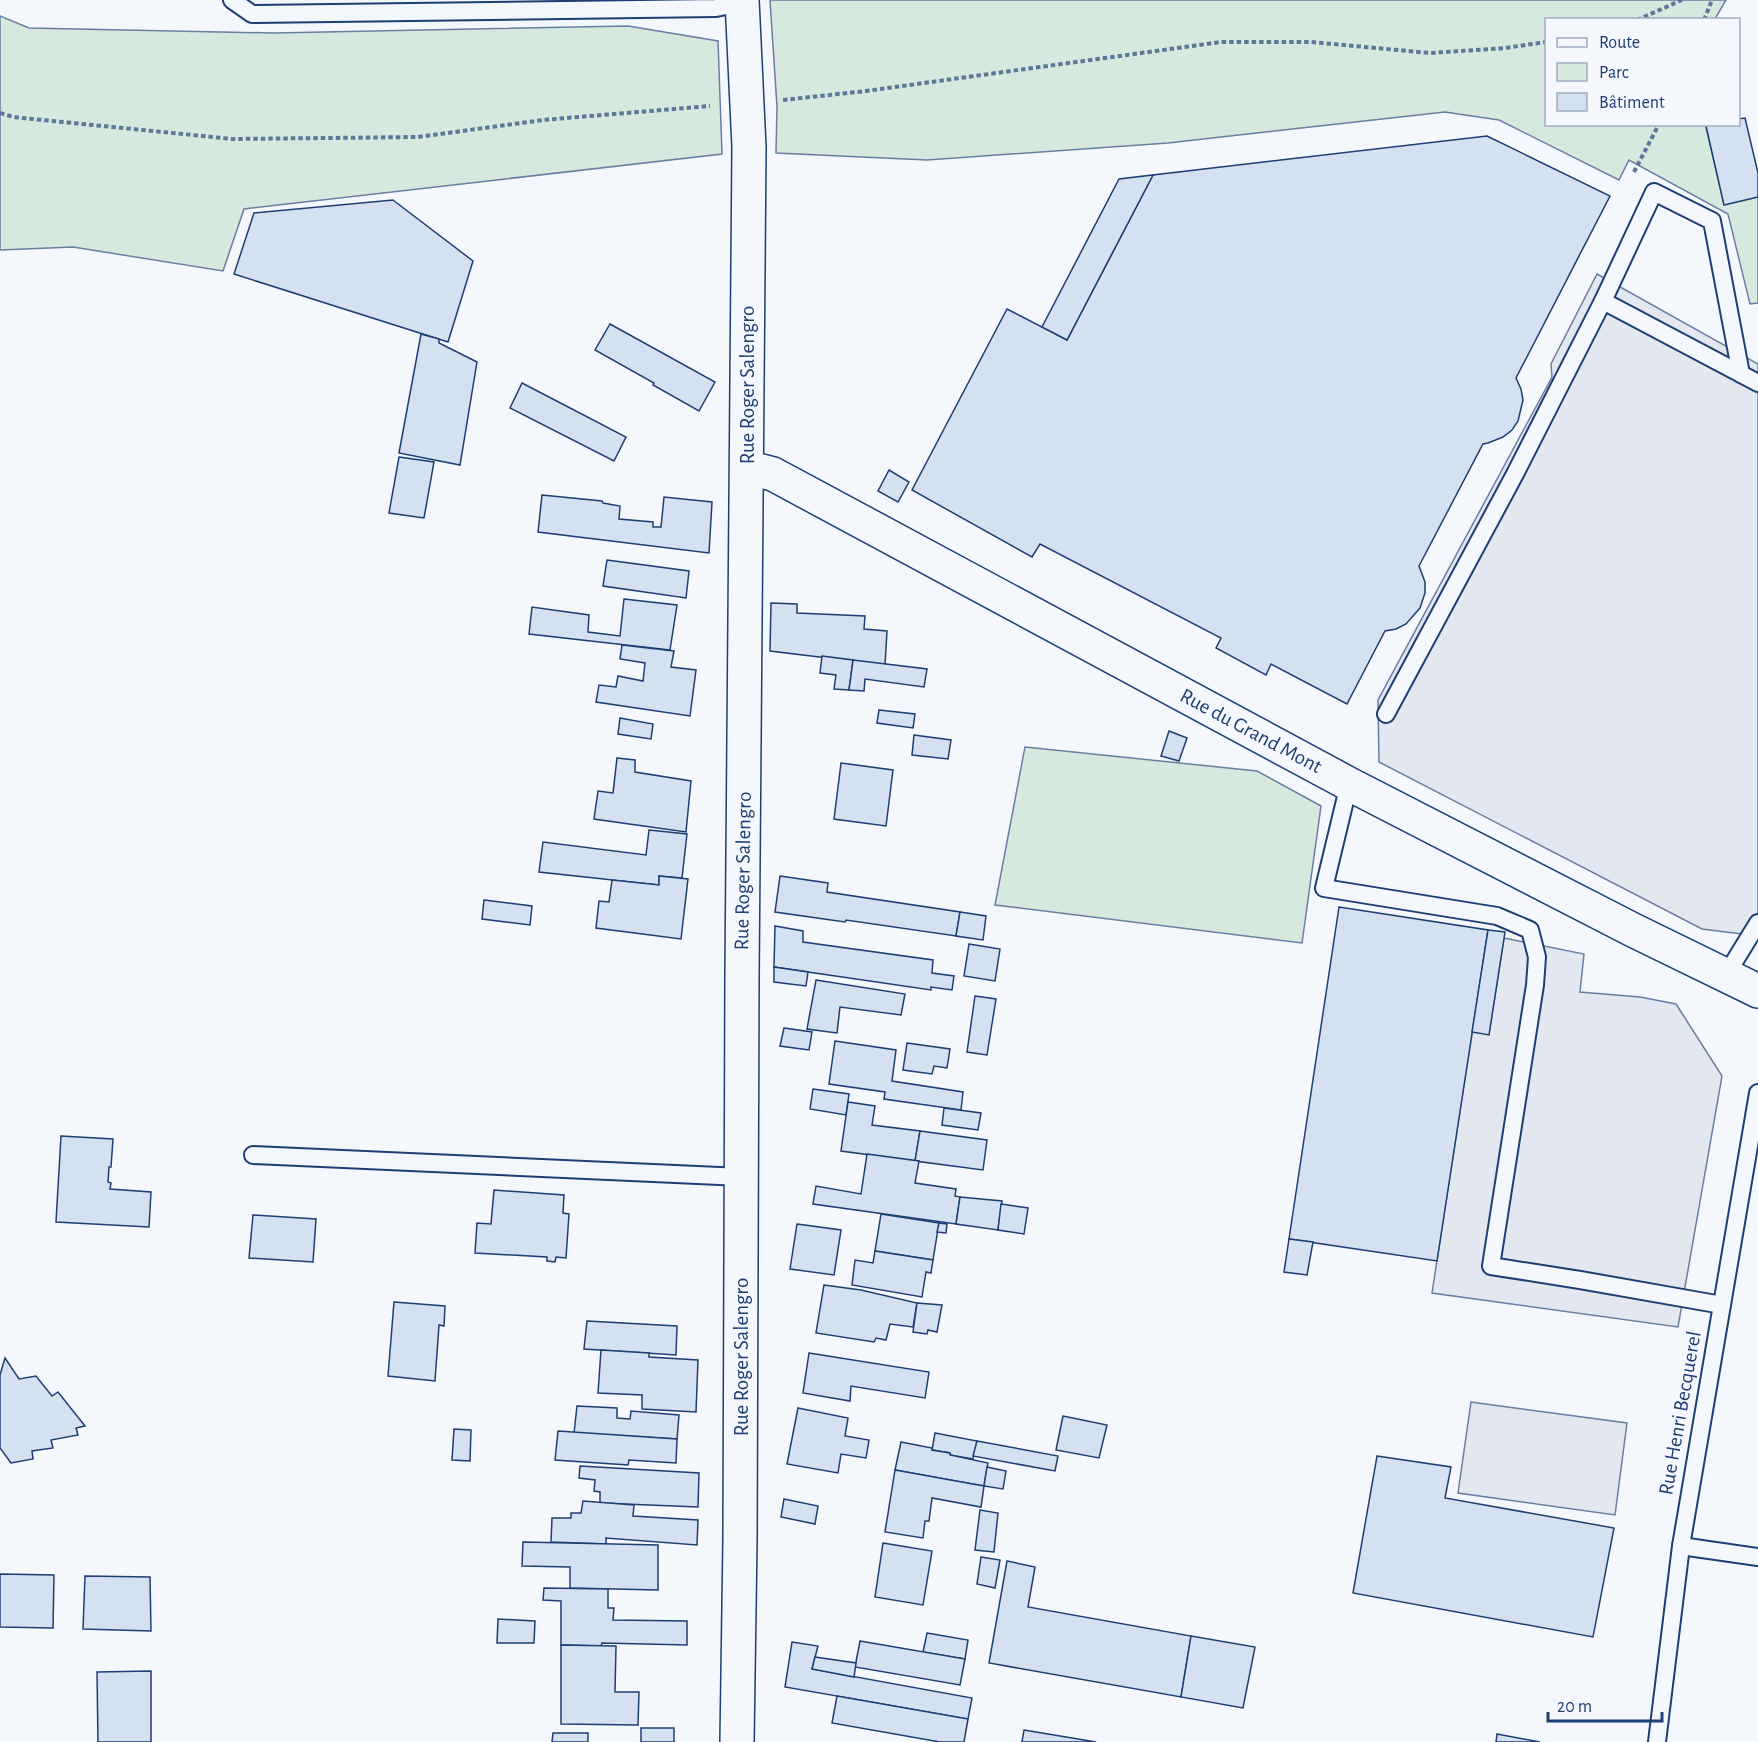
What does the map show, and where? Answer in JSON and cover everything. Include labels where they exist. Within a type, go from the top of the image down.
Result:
[{"type":"street","name":"Rue Roger Salengro","points":[[737,1742],[749,147],[742,1]]},
{"type":"street","name":"Rue du Grand Mont","points":[[747,467],[773,474],[1349,784],[1633,930],[1758,991]]},
{"type":"lane","points":[[232,0],[252,14],[704,9],[742,1]]},
{"type":"lane","points":[[1386,714],[1515,474],[1603,301],[1654,192],[1712,221],[1741,374]]},
{"type":"lane","points":[[1603,301],[1758,382]]},
{"type":"lane","points":[[1349,784],[1324,888],[1497,916],[1530,930],[1537,957],[1535,985],[1491,1266],[1722,1305]]},
{"type":"lane","points":[[1725,975],[1758,923]]},
{"type":"lane","name":"Rue Henri Becquerel","points":[[1657,1742],[1681,1546],[1758,1093]]},
{"type":"lane","points":[[253,1155],[742,1178]]},
{"type":"lane","points":[[1681,1546],[1758,1557]]},
{"type":"path","points":[[1642,18],[1683,0]]},
{"type":"path","points":[[1705,18],[1712,0]]},
{"type":"path","points":[[0,113],[13,117],[232,139],[418,137],[543,120],[746,104],[866,91],[1221,42],[1311,42],[1430,53],[1505,48],[1545,42]]},
{"type":"green space","points":[[770,0],[1726,0],[1716,18],[1545,18],[1545,126],[1710,126],[1706,127],[1724,204],[1758,197],[1758,303],[1750,304],[1728,214],[1629,160],[1619,180],[1499,120],[1445,112],[1168,143],[927,160],[776,153],[777,107]]},
{"type":"green space","points":[[0,16],[29,28],[274,33],[628,26],[718,41],[722,154],[244,209],[223,271],[73,247],[0,250]]},
{"type":"green space","points":[[1025,747],[1257,771],[1321,806],[1302,943],[995,905]]},
{"type":"shaded area","points":[[1597,274],[1758,364],[1758,936],[1702,929],[1379,762],[1378,700],[1552,377],[1551,364]]},
{"type":"shaded area","points":[[1504,938],[1584,954],[1580,992],[1640,997],[1676,1004],[1722,1076],[1678,1327],[1432,1293],[1472,1032],[1489,1034]]},
{"type":"shaded area","points":[[1471,1402],[1627,1423],[1615,1515],[1458,1493]]},
{"type":"building","points":[[1745,118],[1758,173],[1758,197],[1724,205],[1706,126],[1740,126],[1740,119]]},
{"type":"building","points":[[1487,136],[1610,196],[1516,378],[1523,400],[1518,421],[1503,437],[1483,444],[1419,566],[1425,582],[1425,593],[1420,608],[1406,624],[1385,631],[1347,704],[1271,664],[1266,675],[1216,648],[1221,638],[1040,544],[1032,557],[912,490],[1007,309],[1067,340],[1153,175]]},
{"type":"building","points":[[1153,175],[1067,340],[1042,327],[1119,179]]},
{"type":"building","points":[[393,200],[473,261],[448,342],[234,274],[254,213]]},
{"type":"building","points":[[610,324],[715,382],[699,411],[595,350]]},
{"type":"building","points":[[421,334],[439,339],[439,343],[477,362],[460,465],[399,453]]},
{"type":"building","points":[[522,383],[626,437],[614,461],[510,408]]},
{"type":"building","points":[[399,457],[434,462],[424,518],[389,513]]},
{"type":"building","points":[[889,470],[909,482],[898,502],[878,491]]},
{"type":"building","points":[[542,495],[602,501],[620,506],[619,519],[653,522],[653,527],[661,527],[664,497],[712,502],[709,553],[538,532]]},
{"type":"building","points":[[607,560],[689,571],[686,598],[603,586]]},
{"type":"building","points":[[624,599],[677,605],[670,650],[529,634],[532,607],[589,615],[588,632],[620,636]]},
{"type":"building","points":[[771,603],[797,604],[797,613],[865,616],[864,629],[887,631],[885,665],[770,651]]},
{"type":"building","points":[[622,645],[674,651],[671,667],[696,670],[690,716],[596,702],[599,685],[616,687],[618,676],[643,681],[645,663],[620,659]]},
{"type":"building","points":[[822,656],[853,660],[849,690],[834,689],[836,675],[820,673]]},
{"type":"building","points":[[853,660],[927,669],[924,687],[865,679],[864,691],[849,690]]},
{"type":"building","points":[[879,710],[915,714],[913,728],[877,723]]},
{"type":"building","points":[[620,718],[653,724],[651,739],[618,734]]},
{"type":"building","points":[[1169,731],[1187,738],[1179,761],[1161,756]]},
{"type":"building","points":[[914,735],[951,740],[948,759],[912,755]]},
{"type":"building","points":[[617,758],[635,760],[635,772],[691,781],[686,832],[594,819],[598,791],[613,793]]},
{"type":"building","points":[[841,763],[893,770],[886,826],[834,819]]},
{"type":"building","points":[[649,830],[687,834],[682,878],[659,876],[659,885],[539,872],[543,842],[646,855]]},
{"type":"building","points":[[659,876],[688,879],[681,939],[596,928],[599,901],[609,902],[612,880],[659,885]]},
{"type":"building","points":[[780,876],[828,883],[827,892],[960,912],[956,936],[775,912]]},
{"type":"building","points":[[484,900],[532,906],[530,925],[482,919]]},
{"type":"building","points":[[1339,907],[1488,930],[1437,1261],[1289,1239]]},
{"type":"building","points":[[960,912],[986,916],[983,940],[956,936]]},
{"type":"building","points":[[775,926],[803,931],[803,942],[933,960],[932,973],[954,976],[952,990],[931,987],[931,990],[774,967]]},
{"type":"building","points":[[1488,930],[1505,932],[1489,1035],[1472,1032]]},
{"type":"building","points":[[969,944],[1000,949],[995,981],[964,976]]},
{"type":"building","points":[[774,967],[808,972],[806,986],[774,982]]},
{"type":"building","points":[[816,980],[905,994],[901,1015],[840,1007],[837,1033],[807,1029]]},
{"type":"building","points":[[975,996],[996,999],[987,1055],[967,1052]]},
{"type":"building","points":[[784,1028],[812,1032],[809,1050],[780,1046]]},
{"type":"building","points":[[835,1041],[896,1050],[892,1081],[963,1092],[961,1110],[884,1099],[885,1092],[829,1084]]},
{"type":"building","points":[[907,1043],[950,1049],[947,1068],[934,1066],[932,1074],[903,1070]]},
{"type":"building","points":[[813,1089],[849,1094],[846,1115],[810,1109]]},
{"type":"building","points":[[848,1102],[875,1106],[872,1125],[920,1131],[915,1161],[841,1151]]},
{"type":"building","points":[[944,1108],[981,1113],[978,1130],[942,1125]]},
{"type":"building","points":[[920,1131],[987,1140],[983,1170],[915,1161]]},
{"type":"building","points":[[61,1136],[113,1139],[108,1182],[111,1183],[110,1189],[151,1192],[149,1227],[56,1222]]},
{"type":"building","points":[[867,1154],[919,1161],[915,1183],[956,1189],[955,1196],[960,1197],[956,1224],[813,1204],[816,1186],[861,1194]]},
{"type":"building","points":[[494,1190],[564,1195],[563,1213],[569,1214],[566,1258],[556,1257],[555,1262],[547,1261],[547,1257],[475,1253],[477,1223],[491,1224]]},
{"type":"building","points":[[960,1197],[1002,1201],[998,1230],[956,1224]]},
{"type":"building","points":[[1001,1204],[1028,1208],[1024,1234],[998,1230]]},
{"type":"building","points":[[881,1214],[939,1223],[933,1260],[875,1251]]},
{"type":"building","points":[[253,1215],[316,1219],[313,1262],[249,1258]]},
{"type":"building","points":[[939,1223],[947,1224],[946,1233],[937,1232]]},
{"type":"building","points":[[797,1224],[841,1230],[834,1275],[790,1269]]},
{"type":"building","points":[[1289,1239],[1313,1242],[1307,1275],[1284,1272]]},
{"type":"building","points":[[875,1251],[933,1260],[931,1273],[926,1272],[922,1297],[852,1285],[855,1260],[873,1263]]},
{"type":"building","points":[[824,1285],[861,1290],[917,1303],[913,1327],[890,1324],[886,1340],[876,1338],[874,1342],[816,1333]]},
{"type":"building","points":[[394,1302],[445,1306],[444,1326],[439,1325],[435,1381],[388,1376]]},
{"type":"building","points":[[917,1303],[942,1305],[937,1332],[928,1330],[927,1334],[913,1332]]},
{"type":"building","points":[[587,1321],[677,1326],[676,1355],[584,1349]]},
{"type":"building","points":[[601,1350],[649,1353],[649,1357],[698,1360],[696,1412],[642,1409],[642,1395],[598,1393]]},
{"type":"building","points":[[809,1353],[929,1372],[925,1398],[851,1386],[850,1401],[803,1393]]},
{"type":"building","points":[[5,1358],[19,1379],[36,1376],[52,1396],[58,1392],[85,1426],[76,1428],[78,1435],[51,1440],[53,1448],[32,1451],[33,1459],[11,1463],[0,1448],[0,1375]]},
{"type":"building","points":[[577,1406],[617,1408],[617,1418],[630,1419],[631,1411],[679,1415],[677,1439],[574,1433]]},
{"type":"building","points":[[798,1408],[848,1418],[845,1436],[869,1440],[866,1458],[841,1454],[838,1473],[787,1464]]},
{"type":"building","points":[[1063,1416],[1107,1425],[1099,1458],[1056,1450]]},
{"type":"building","points":[[454,1429],[471,1430],[470,1461],[452,1460]]},
{"type":"building","points":[[558,1431],[677,1439],[676,1463],[629,1460],[628,1465],[555,1460]]},
{"type":"building","points":[[935,1433],[977,1441],[973,1459],[932,1450]]},
{"type":"building","points":[[977,1441],[1058,1456],[1055,1471],[973,1456]]},
{"type":"building","points":[[901,1442],[988,1463],[984,1486],[895,1470]]},
{"type":"building","points":[[1377,1456],[1451,1467],[1445,1498],[1614,1528],[1593,1637],[1353,1593]]},
{"type":"building","points":[[580,1466],[699,1473],[698,1507],[600,1503],[600,1492],[594,1491],[595,1480],[579,1478]]},
{"type":"building","points":[[987,1467],[1006,1471],[1003,1489],[984,1486]]},
{"type":"building","points":[[895,1470],[984,1486],[981,1507],[932,1498],[929,1521],[925,1521],[923,1538],[885,1532]]},
{"type":"building","points":[[784,1499],[818,1506],[815,1524],[781,1517]]},
{"type":"building","points":[[583,1501],[634,1505],[633,1516],[698,1520],[697,1545],[606,1538],[606,1544],[551,1542],[552,1518],[571,1518],[571,1513],[581,1513]]},
{"type":"building","points":[[980,1510],[998,1513],[994,1552],[975,1550]]},
{"type":"building","points":[[523,1542],[658,1545],[658,1590],[570,1588],[570,1567],[522,1566]]},
{"type":"building","points":[[883,1543],[932,1551],[923,1605],[875,1597]]},
{"type":"building","points":[[981,1557],[1000,1560],[995,1588],[977,1584]]},
{"type":"building","points":[[1007,1561],[1035,1567],[1028,1607],[1191,1636],[1181,1697],[989,1663]]},
{"type":"building","points":[[0,1574],[54,1575],[53,1628],[0,1627]]},
{"type":"building","points":[[85,1576],[150,1577],[151,1631],[83,1629]]},
{"type":"building","points":[[544,1588],[608,1589],[608,1608],[614,1608],[613,1620],[687,1621],[687,1645],[602,1643],[601,1646],[561,1645],[561,1601],[543,1600]]},
{"type":"building","points":[[498,1619],[535,1621],[534,1643],[497,1643]]},
{"type":"building","points":[[927,1633],[968,1640],[965,1659],[923,1652]]},
{"type":"building","points":[[1191,1636],[1255,1647],[1243,1708],[1181,1697]]},
{"type":"building","points":[[860,1641],[965,1659],[960,1685],[855,1667]]},
{"type":"building","points":[[792,1642],[818,1646],[812,1669],[972,1698],[968,1719],[785,1687]]},
{"type":"building","points":[[561,1645],[616,1646],[615,1692],[639,1692],[638,1725],[561,1724]]},
{"type":"building","points":[[815,1657],[856,1663],[854,1677],[812,1669]]},
{"type":"building","points":[[151,1671],[151,1742],[98,1742],[97,1672]]},
{"type":"building","points":[[837,1696],[968,1719],[964,1742],[940,1742],[832,1723]]},
{"type":"building","points":[[641,1728],[674,1728],[674,1742],[641,1742]]},
{"type":"building","points":[[1024,1730],[1096,1742],[1022,1742]]},
{"type":"building","points":[[553,1733],[588,1733],[588,1742],[552,1742]]},
{"type":"building","points":[[1497,1734],[1540,1742],[1496,1742]]}]
